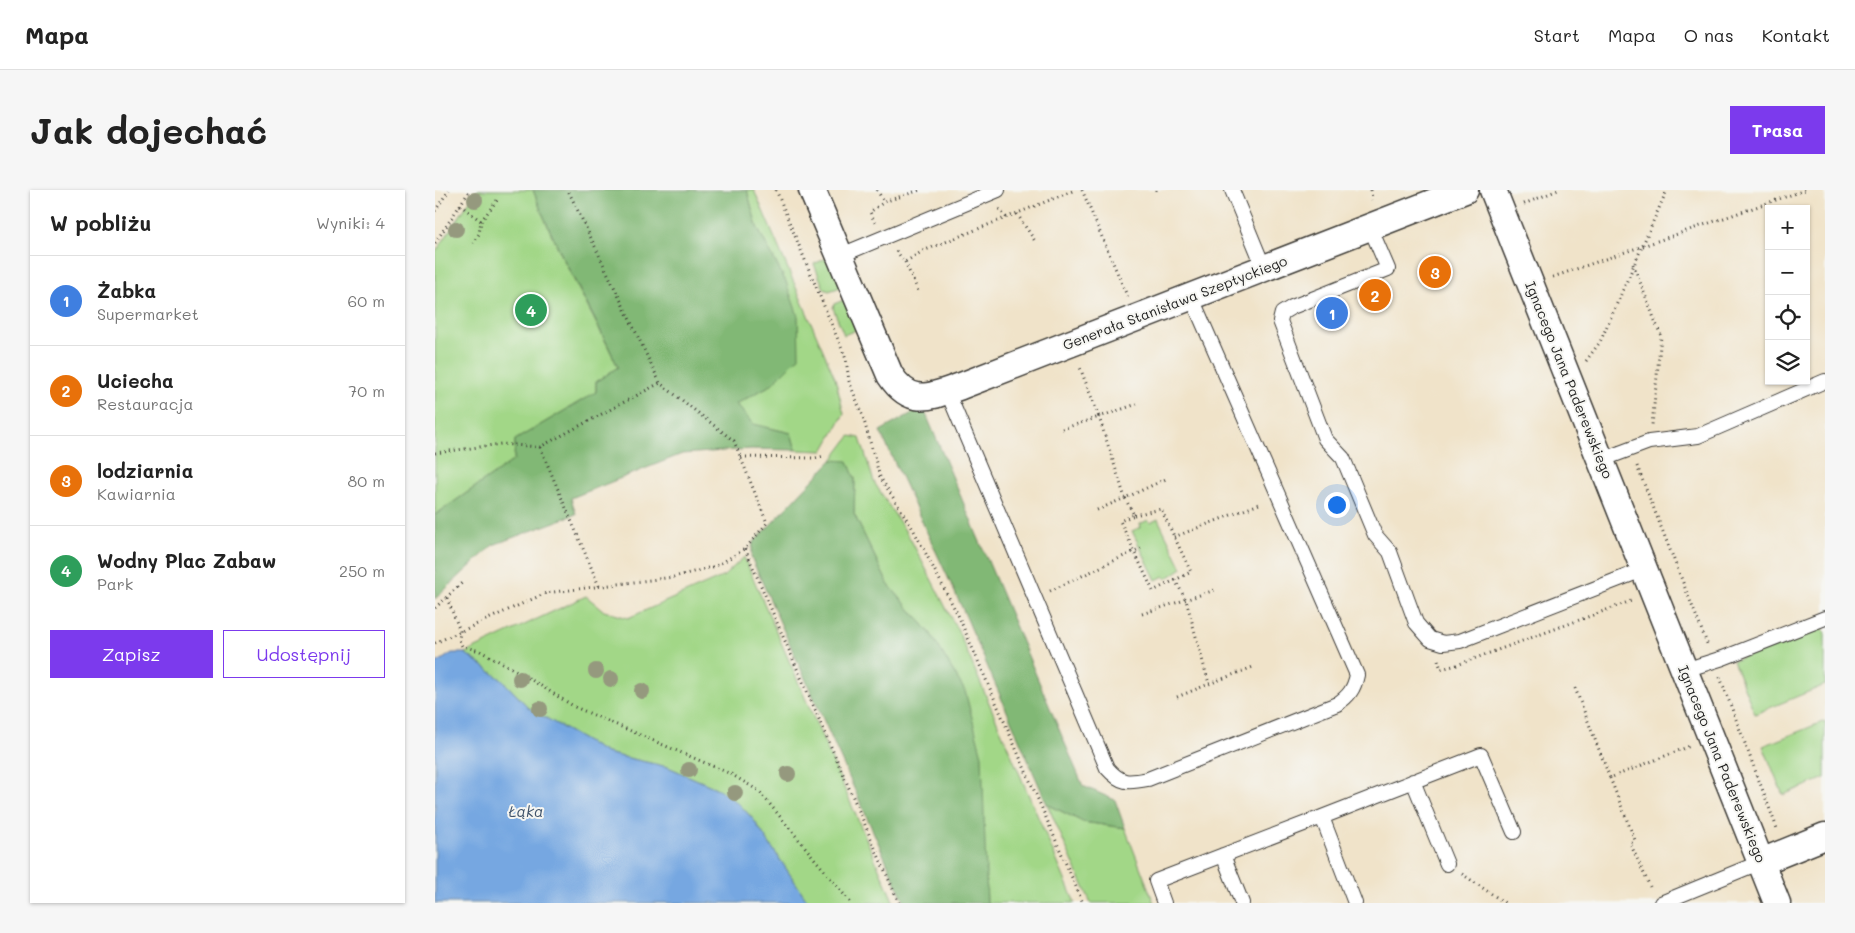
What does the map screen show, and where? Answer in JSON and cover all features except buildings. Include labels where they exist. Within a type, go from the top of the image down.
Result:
[{"type":"street","points":[[812,190],[839,256]]},
{"type":"street","name":"Generała Stanisława Szeptyckiego","points":[[839,256],[890,375],[904,392],[924,398],[947,391],[1465,190]]},
{"type":"street","name":"Ignacego Jana Paderewskiego","points":[[1493,190],[1777,903]]},
{"type":"street","points":[[1761,862],[1825,836]]},
{"type":"lane","points":[[839,256],[998,190]]},
{"type":"lane","points":[[1232,190],[1263,268]]},
{"type":"lane","points":[[1370,227],[1388,269],[1292,307],[1282,313],[1279,321],[1325,439],[1343,458],[1375,535],[1390,552],[1417,623],[1424,634],[1430,639],[1443,643],[1460,641],[1645,570]]},
{"type":"lane","points":[[947,391],[1107,768],[1116,778],[1130,782],[1148,779],[1337,704],[1355,688],[1357,675],[1351,657],[1191,296]]},
{"type":"lane","points":[[1601,460],[1649,442],[1698,436],[1825,381]]},
{"type":"lane","points":[[1685,670],[1723,658],[1825,618]]},
{"type":"lane","points":[[1164,903],[1155,881],[1481,755],[1514,832]]},
{"type":"lane","points":[[1413,781],[1447,864]]},
{"type":"lane","points":[[1322,817],[1355,903]]},
{"type":"lane","points":[[1223,855],[1242,903]]},
{"type":"lane","points":[[1658,899],[1761,862]]},
{"type":"path","points":[[435,211],[449,190]]},
{"type":"path","points":[[435,243],[470,190]]},
{"type":"path","points":[[435,644],[546,593],[694,573],[716,566],[745,549],[767,523],[738,447],[727,434],[660,383],[569,190]]},
{"type":"path","points":[[776,190],[847,359],[849,381],[861,410],[880,477],[913,529],[958,615],[1083,903]]},
{"type":"path","points":[[877,190],[884,202]]},
{"type":"path","points":[[876,226],[870,212],[884,202],[920,190]]},
{"type":"path","points":[[905,262],[923,250],[1075,190]]},
{"type":"path","points":[[1083,190],[1128,300]]},
{"type":"path","points":[[1517,207],[1558,190]]},
{"type":"path","points":[[1582,366],[1600,342],[1667,190]]},
{"type":"path","points":[[1547,279],[1805,190]]},
{"type":"path","points":[[473,243],[479,234],[481,221],[498,199]]},
{"type":"path","points":[[460,205],[481,221]]},
{"type":"path","points":[[1017,214],[1035,241]]},
{"type":"path","points":[[479,234],[484,238]]},
{"type":"path","points":[[889,250],[895,247],[905,262],[918,290]]},
{"type":"path","points":[[1633,264],[1661,336],[1651,426]]},
{"type":"path","points":[[1079,364],[1099,417],[1125,498],[1134,515]]},
{"type":"path","points":[[435,453],[501,444],[540,447],[660,383]]},
{"type":"path","points":[[1062,429],[1137,404]]},
{"type":"path","points":[[540,447],[599,586]]},
{"type":"path","points":[[741,457],[815,458],[825,456]]},
{"type":"path","points":[[1097,510],[1168,478]]},
{"type":"path","points":[[1174,537],[1268,500]]},
{"type":"path","points":[[1161,509],[1191,572],[1153,591],[1120,521],[1134,515],[1161,509]]},
{"type":"path","points":[[1046,593],[1141,548]]},
{"type":"path","points":[[745,549],[899,903]]},
{"type":"path","points":[[1175,580],[1186,600],[1209,684]]},
{"type":"path","points":[[435,608],[464,581]]},
{"type":"path","points":[[1142,614],[1218,589]]},
{"type":"path","points":[[447,598],[460,631],[459,640],[462,646],[480,651],[517,671],[575,707],[731,774],[759,790],[851,903]]},
{"type":"path","points":[[1177,697],[1253,666]]},
{"type":"path","points":[[1575,688],[1635,840],[1630,843],[1658,899]]},
{"type":"path","points":[[1611,778],[1712,738]]},
{"type":"path","points":[[1447,864],[1505,903]]},
{"type":"green space","points":[[477,190],[533,190],[563,258],[618,367],[596,382],[596,392],[515,440],[514,460],[435,515],[435,253]]},
{"type":"green space","points":[[533,190],[747,190],[757,227],[786,282],[798,316],[799,357],[771,385],[736,404],[753,424],[791,433],[796,450],[751,449],[682,454],[571,498],[576,514],[493,545],[435,599],[435,515],[514,460],[515,440],[596,392],[596,382],[618,367],[552,235]]},
{"type":"green space","points":[[747,190],[754,190],[835,378],[844,414],[823,451],[796,450],[791,433],[753,424],[736,404],[771,385],[786,282],[757,227]]},
{"type":"green space","points":[[829,257],[841,287],[829,291],[824,289],[814,264]]},
{"type":"green space","points":[[846,299],[858,329],[844,335],[833,308],[834,304]]},
{"type":"green space","points":[[923,407],[1083,786],[1115,800],[1125,828],[1083,822],[1047,804],[964,612],[880,431]]},
{"type":"green space","points":[[850,436],[860,438],[874,482],[911,540],[959,633],[1075,903],[987,903],[984,852],[931,634],[888,584],[854,514],[855,479],[848,462],[832,460]]},
{"type":"green space","points":[[832,460],[848,461],[855,479],[854,514],[888,584],[931,634],[965,691],[982,756],[987,903],[905,903],[751,557],[753,543]]},
{"type":"green space","points":[[1158,519],[1182,568],[1166,579],[1164,576],[1156,580],[1132,531],[1141,527],[1140,524],[1148,520],[1150,523]]},
{"type":"green space","points":[[744,557],[894,903],[809,903],[753,819],[738,803],[716,788],[668,767],[606,753],[529,708],[502,680],[465,653],[586,596],[604,611],[628,618],[724,576]]},
{"type":"green space","points":[[1822,626],[1825,634],[1825,685],[1755,714],[1733,661]]},
{"type":"green space","points":[[1825,721],[1825,778],[1783,795],[1763,746]]},
{"type":"green space","points":[[1047,804],[1083,822],[1125,828],[1154,903],[1091,903]]},
{"type":"water","name":"Łąka","points":[[452,653],[465,653],[502,680],[529,708],[606,753],[668,767],[716,788],[738,803],[753,819],[809,903],[435,903],[435,664]]},
{"type":"place","name":"lodziarnia","points":[[1435,272]]},
{"type":"place","name":"Uciecha","points":[[1375,295]]},
{"type":"place","name":"Wodny Plac Zabaw","points":[[531,310]]},
{"type":"place","name":"Żabka","points":[[1332,313]]}]
